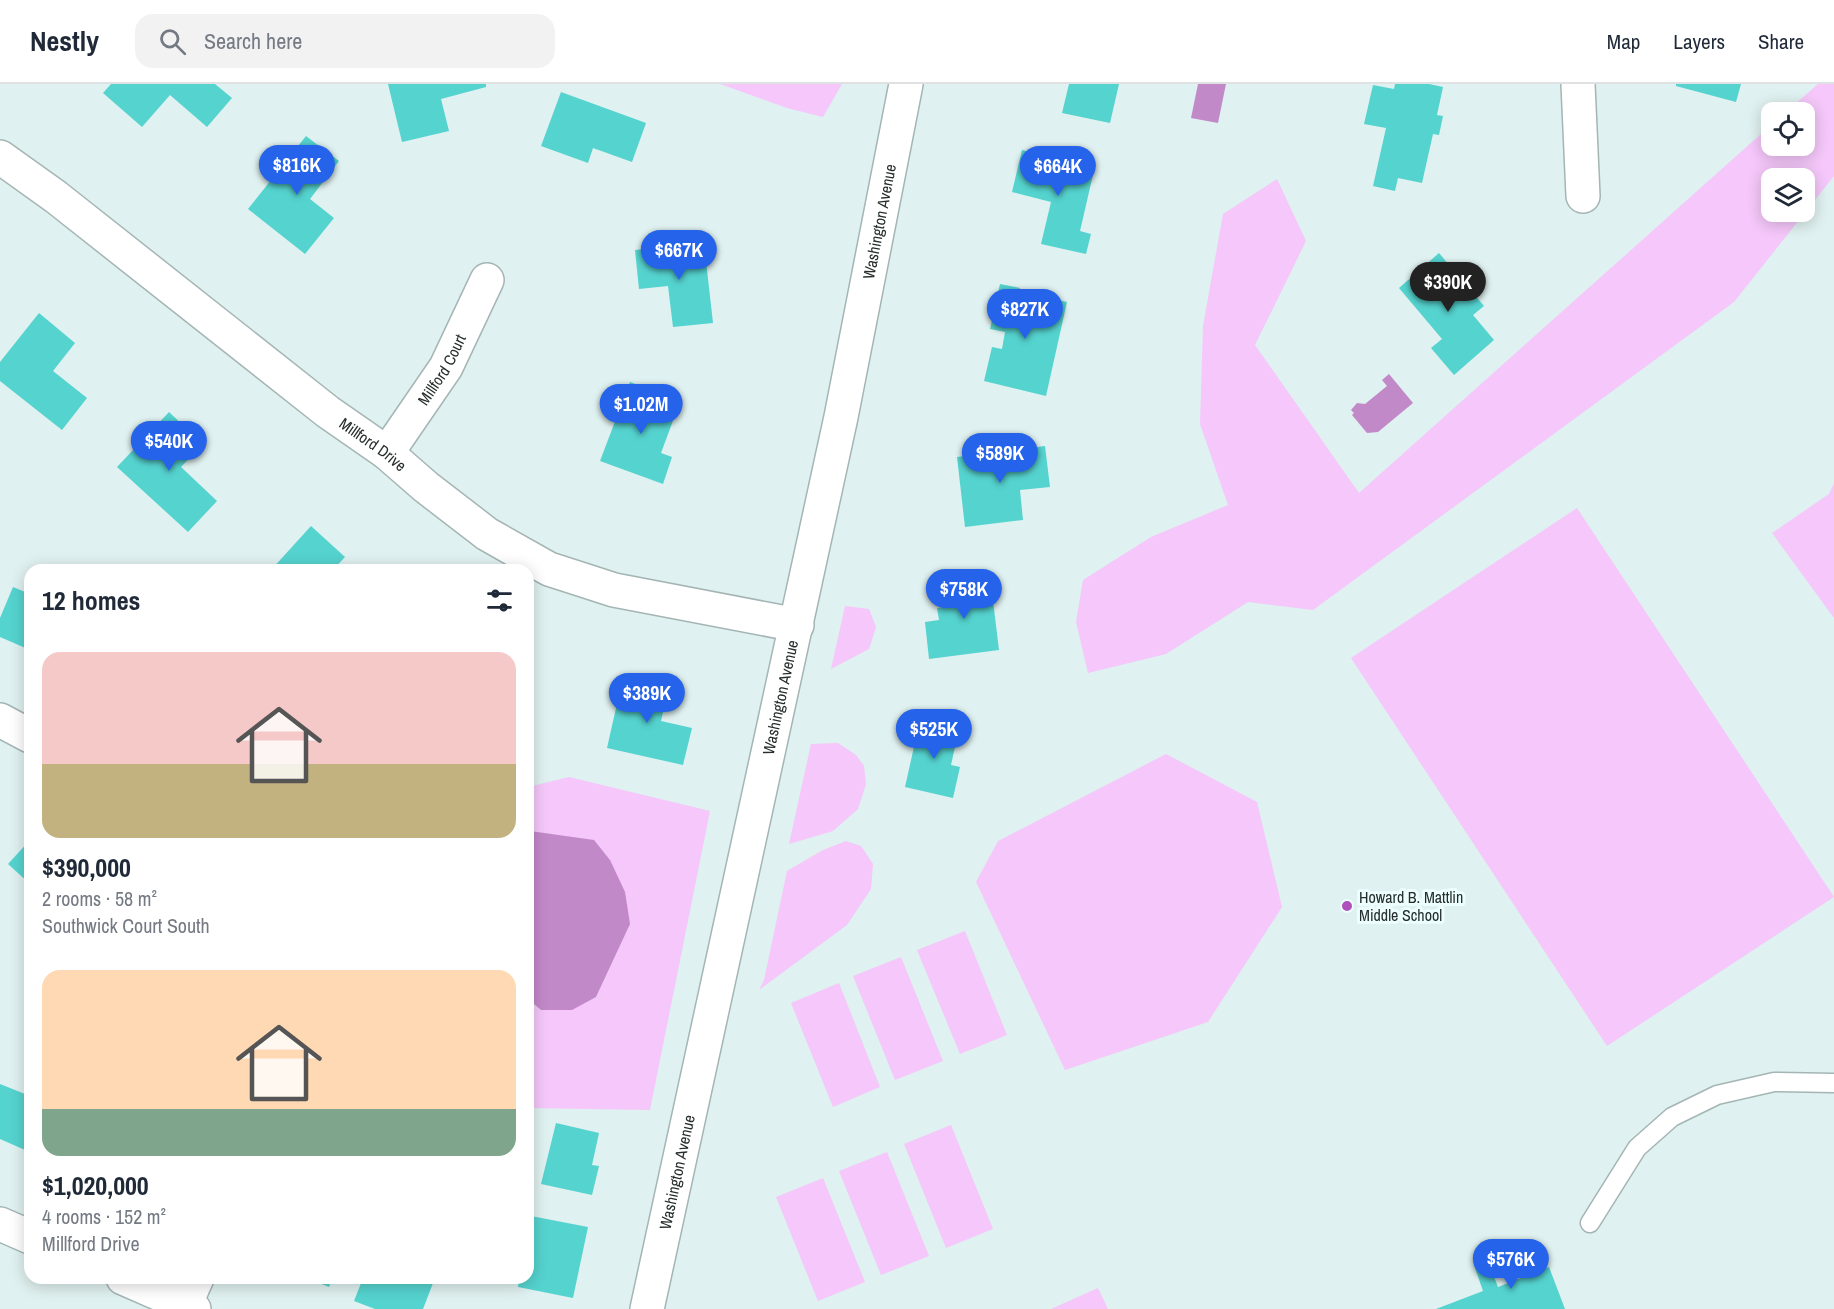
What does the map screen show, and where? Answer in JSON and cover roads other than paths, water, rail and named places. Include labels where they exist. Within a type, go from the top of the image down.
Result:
[{"type":"street","name":"Washington Avenue","points":[[647,1309],[797,626],[841,417],[906,84]]},
{"type":"street","points":[[1578,84],[1583,196]]},
{"type":"street","name":"Millford Drive","points":[[0,158],[56,197],[328,412],[387,453],[426,487],[487,534],[549,569],[614,590],[797,626]]},
{"type":"street","name":"Millford Court","points":[[387,453],[446,367],[487,280]]},
{"type":"street","points":[[0,720],[24,733]]},
{"type":"street","points":[[0,1224],[24,1234]]},
{"type":"street","points":[[145,1284],[192,1297]]},
{"type":"lane","points":[[1590,1222],[1637,1148],[1672,1117],[1718,1095],[1774,1082],[1834,1083]]},
{"type":"place","name":"Howard B. Mattlin Middle School","points":[[1347,906]]}]
